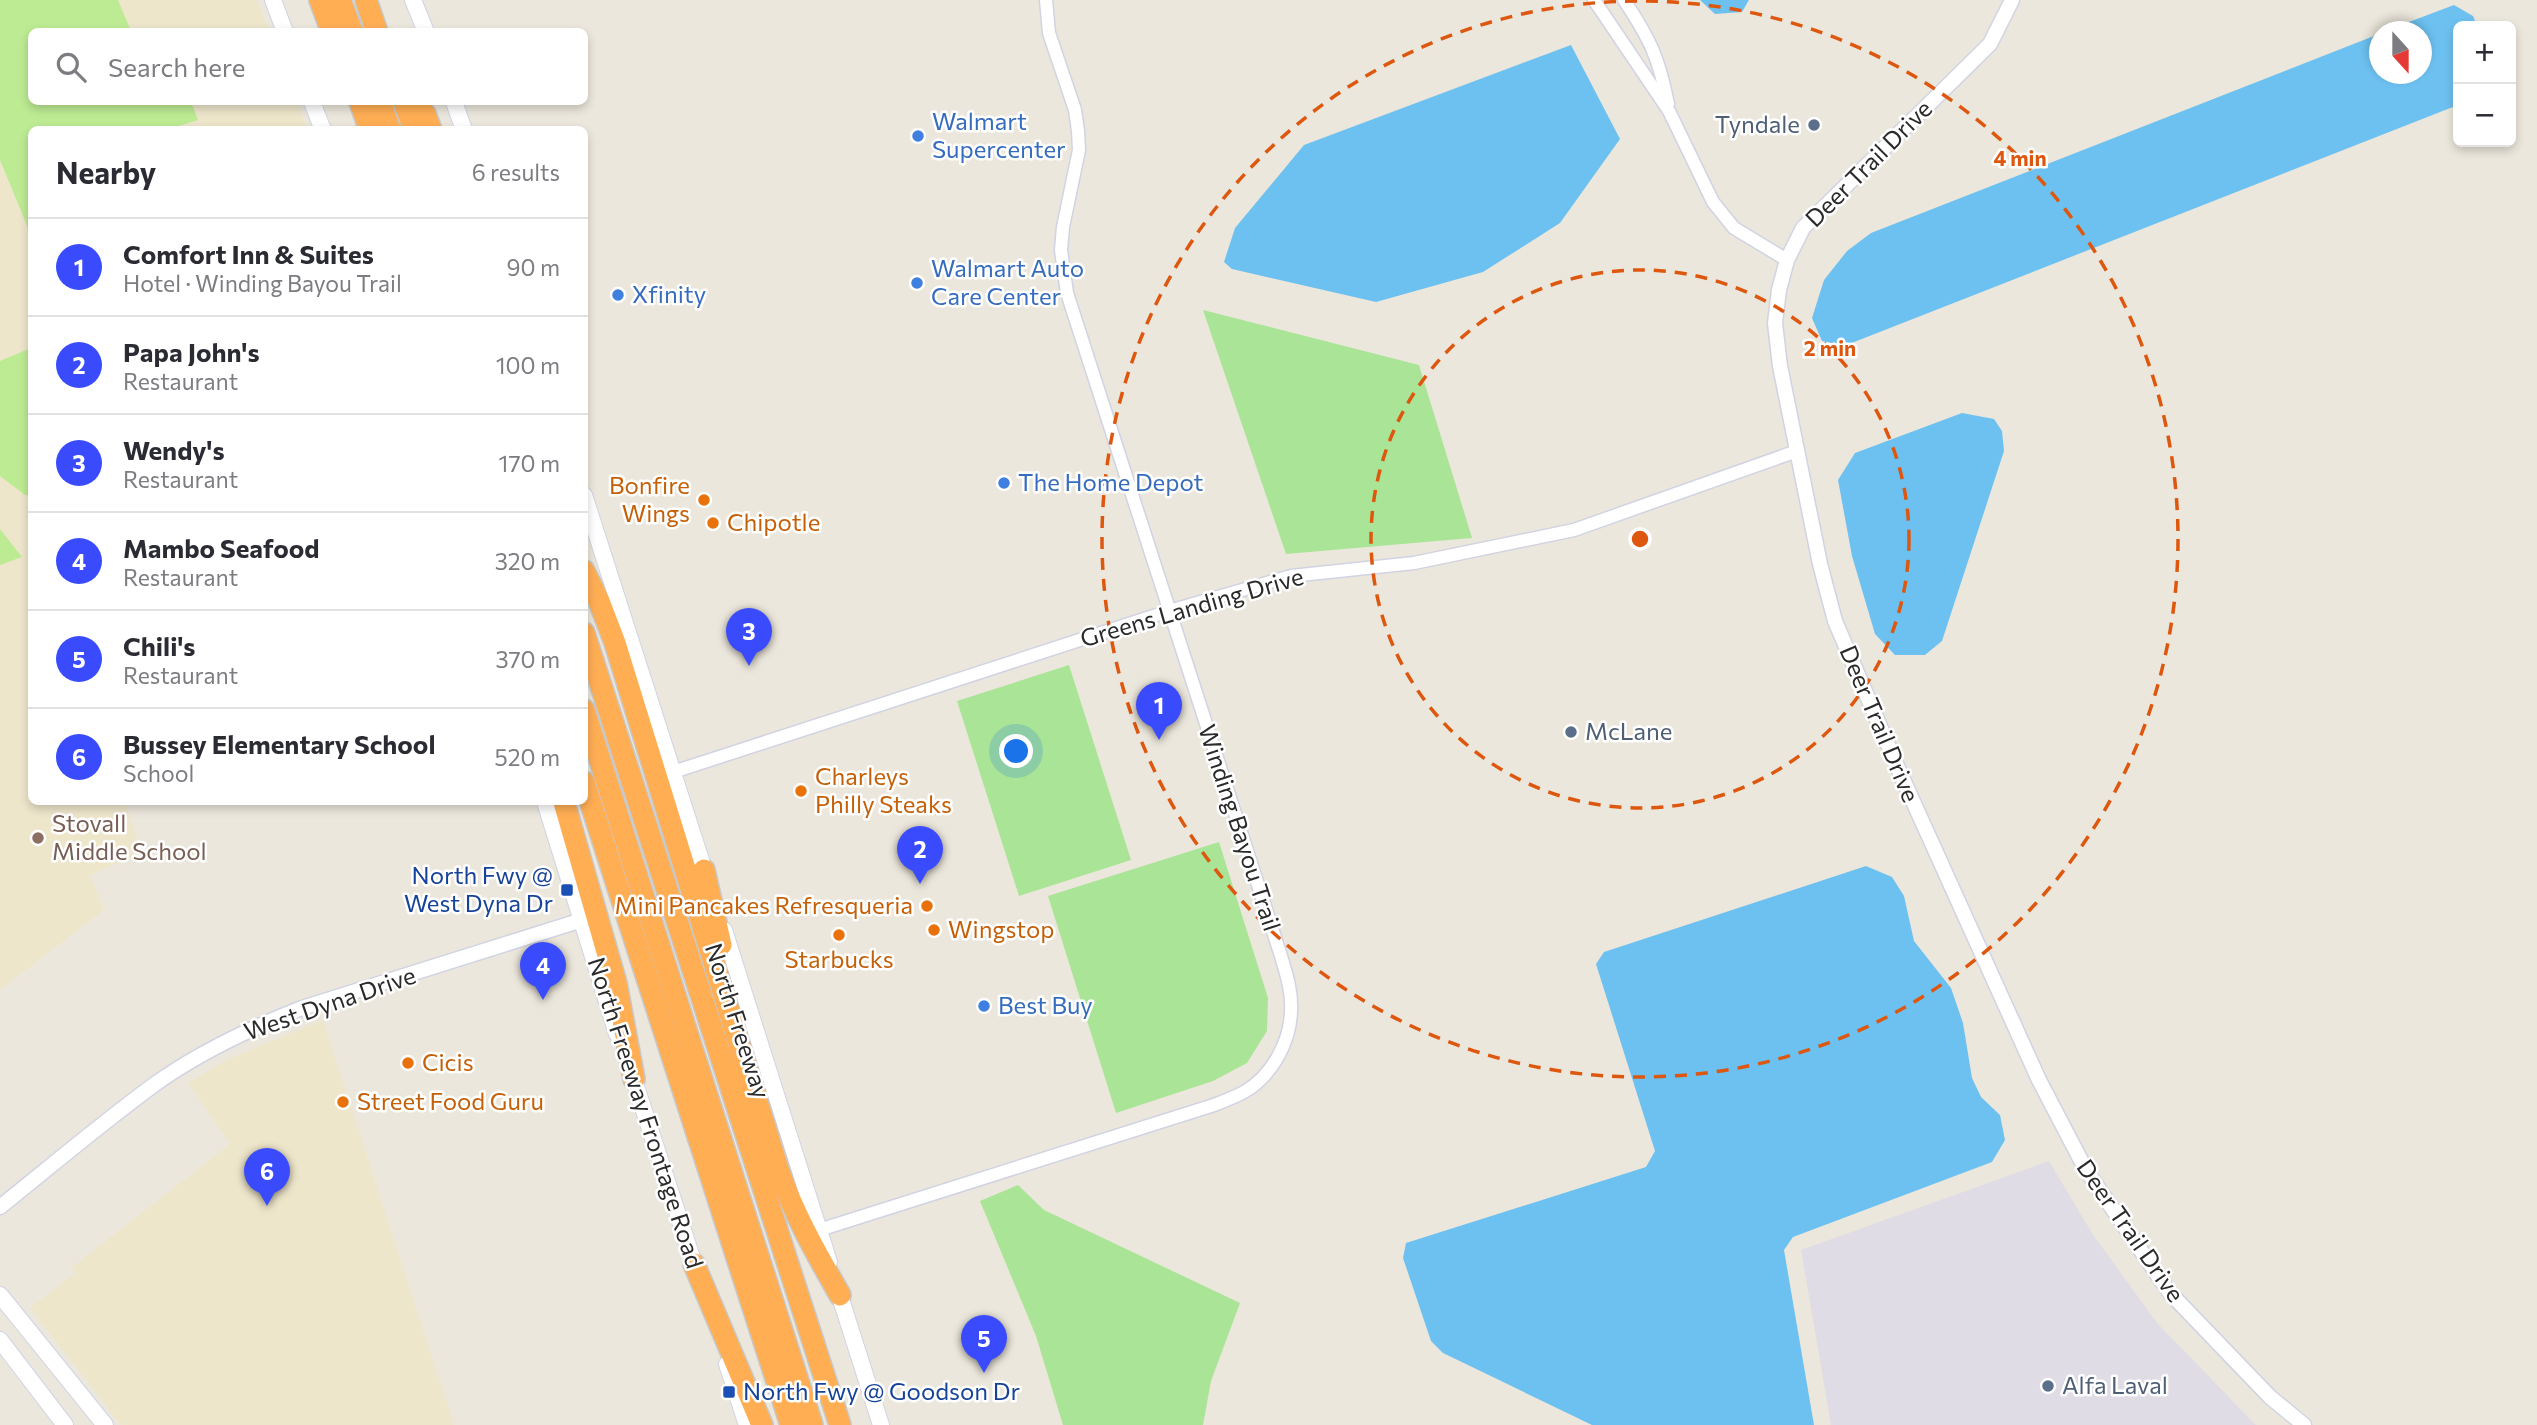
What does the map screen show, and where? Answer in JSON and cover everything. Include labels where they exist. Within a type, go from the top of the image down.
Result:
[{"type":"highway","points":[[320,0],[330,28]]},
{"type":"highway","points":[[340,0],[350,28]]},
{"type":"highway","points":[[366,0],[376,28]]},
{"type":"highway","points":[[405,105],[413,126]]},
{"type":"highway","points":[[418,105],[430,126]]},
{"type":"highway","points":[[368,116],[384,126]]},
{"type":"highway","points":[[588,580],[615,643],[751,1084],[792,1207],[806,1238],[840,1294]]},
{"type":"highway","name":"North Freeway","points":[[588,645],[840,1425]]},
{"type":"highway","name":"North Freeway","points":[[588,719],[812,1425]]},
{"type":"highway","points":[[588,794],[791,1425]]},
{"type":"highway","points":[[565,805],[616,983],[634,1079]]},
{"type":"highway","points":[[704,870],[751,1084]]},
{"type":"highway","points":[[694,1264],[762,1425]]},
{"type":"main road","points":[[273,0],[284,28]]},
{"type":"main road","points":[[413,0],[424,28]]},
{"type":"main road","points":[[313,105],[321,126]]},
{"type":"main road","points":[[455,105],[463,126]]},
{"type":"main road","points":[[588,507],[881,1425]]},
{"type":"main road","name":"North Freeway Frontage Road","points":[[546,805],[618,1036],[747,1425]]},
{"type":"main road","points":[[0,1295],[105,1425]]},
{"type":"main road","points":[[0,1340],[65,1425]]},
{"type":"street","name":"Winding Bayou Trail","points":[[819,1230],[1214,1105],[1245,1091],[1264,1076],[1277,1059],[1292,1011],[1290,988],[1063,273],[1063,227],[1079,150],[1075,110],[1054,52],[1046,0]]},
{"type":"street","points":[[1594,0],[1669,111],[1713,202],[1734,229],[1787,260]]},
{"type":"street","points":[[1625,0],[1647,34],[1661,66],[1669,111]]},
{"type":"street","name":"Deer Trail Drive","points":[[2012,0],[1990,44],[1803,228],[1787,260],[1779,290],[1775,323],[1780,366],[1819,564],[1835,621],[1896,766],[2033,1068],[2086,1170],[2157,1277],[2194,1320],[2270,1397],[2304,1425]]},
{"type":"street","name":"Greens Landing Drive","points":[[673,772],[1169,611],[1291,576],[1413,563],[1574,530],[1797,451]]},
{"type":"street","name":"West Dyna Drive","points":[[0,1207],[156,1083],[217,1046],[302,1008],[582,920]]},
{"type":"shaded area","points":[[0,0],[257,0],[268,28],[28,28],[28,105],[298,105],[307,126],[28,126],[28,805],[126,805],[142,853],[90,875],[104,910],[0,990]]},
{"type":"shaded area","points":[[323,1020],[454,1425],[121,1425],[30,1308],[75,1273],[71,1268],[230,1144],[188,1083],[228,1059]]},
{"type":"shaded area","points":[[2049,1161],[2092,1233],[2157,1323],[2256,1425],[1831,1425],[1801,1250]]},
{"type":"green space","points":[[0,0],[118,0],[130,28],[28,28],[28,105],[192,105],[198,120],[179,126],[28,126],[28,228],[0,160]]},
{"type":"green space","points":[[1203,310],[1419,365],[1472,538],[1286,554]]},
{"type":"green space","points":[[28,349],[28,496],[0,476],[0,361]]},
{"type":"green space","points":[[0,529],[22,557],[0,565]]},
{"type":"green space","points":[[1069,665],[1131,860],[1019,896],[957,701]]},
{"type":"green space","points":[[1219,842],[1268,998],[1267,1031],[1247,1063],[1213,1081],[1116,1113],[1048,896]]},
{"type":"green space","points":[[1018,1185],[1044,1210],[1240,1303],[1211,1381],[1203,1425],[1063,1425],[1036,1336],[980,1201]]},
{"type":"water","points":[[1700,0],[1749,0],[1742,12],[1715,14]]},
{"type":"water","points":[[2454,5],[2473,16],[2475,21],[2453,21],[2453,107],[1844,346],[1822,341],[1812,318],[1824,280],[1847,251],[1871,233],[2369,38],[2369,84],[2432,84],[2432,21],[2412,21]]},
{"type":"water","points":[[1571,45],[1620,139],[1560,223],[1483,272],[1376,302],[1232,269],[1224,262],[1235,228],[1304,145]]},
{"type":"water","points":[[1962,413],[1994,419],[2002,431],[2004,451],[1942,641],[1925,655],[1895,655],[1875,634],[1852,556],[1838,480],[1855,453]]},
{"type":"water","points":[[1866,866],[1892,877],[1904,896],[1914,941],[1951,988],[1963,1023],[1972,1078],[1981,1097],[2000,1115],[2005,1140],[1992,1162],[1793,1237],[1784,1250],[1814,1425],[1592,1425],[1443,1353],[1431,1341],[1403,1258],[1406,1243],[1646,1167],[1655,1151],[1596,964],[1604,952]]},
{"type":"place","name":"Tyndale","points":[[1814,125]]},
{"type":"place","name":"Walmart Supercenter","points":[[918,136]]},
{"type":"place","name":"Walmart Auto Care Center","points":[[917,283]]},
{"type":"place","name":"Xfinity","points":[[618,295]]},
{"type":"place","name":"The Home Depot","points":[[1004,483]]},
{"type":"place","name":"Bonfire Wings","points":[[704,500]]},
{"type":"place","name":"Chipotle","points":[[713,523]]},
{"type":"place","name":"Wendy's","points":[[749,666]]},
{"type":"place","name":"McLane","points":[[1571,732]]},
{"type":"place","name":"Comfort Inn & Suites","points":[[1159,740]]},
{"type":"place","name":"Charleys Philly Steaks","points":[[801,791]]},
{"type":"place","name":"Stovall Middle School","points":[[38,838]]},
{"type":"place","name":"Papa John's","points":[[920,884]]},
{"type":"place","name":"North Fwy @ West Dyna Dr","points":[[567,890]]},
{"type":"place","name":"Mini Pancakes Refresqueria","points":[[927,906]]},
{"type":"place","name":"Wingstop","points":[[934,930]]},
{"type":"place","name":"Starbucks","points":[[839,935]]},
{"type":"place","name":"Mambo Seafood","points":[[543,1000]]},
{"type":"place","name":"Best Buy","points":[[984,1006]]},
{"type":"place","name":"Cicis","points":[[408,1063]]},
{"type":"place","name":"Street Food Guru","points":[[343,1102]]},
{"type":"place","name":"Bussey Elementary School","points":[[267,1206]]},
{"type":"place","name":"Chili's","points":[[984,1373]]},
{"type":"place","name":"Alfa Laval","points":[[2048,1386]]},
{"type":"place","name":"North Fwy @ Goodson Dr","points":[[729,1392]]}]
